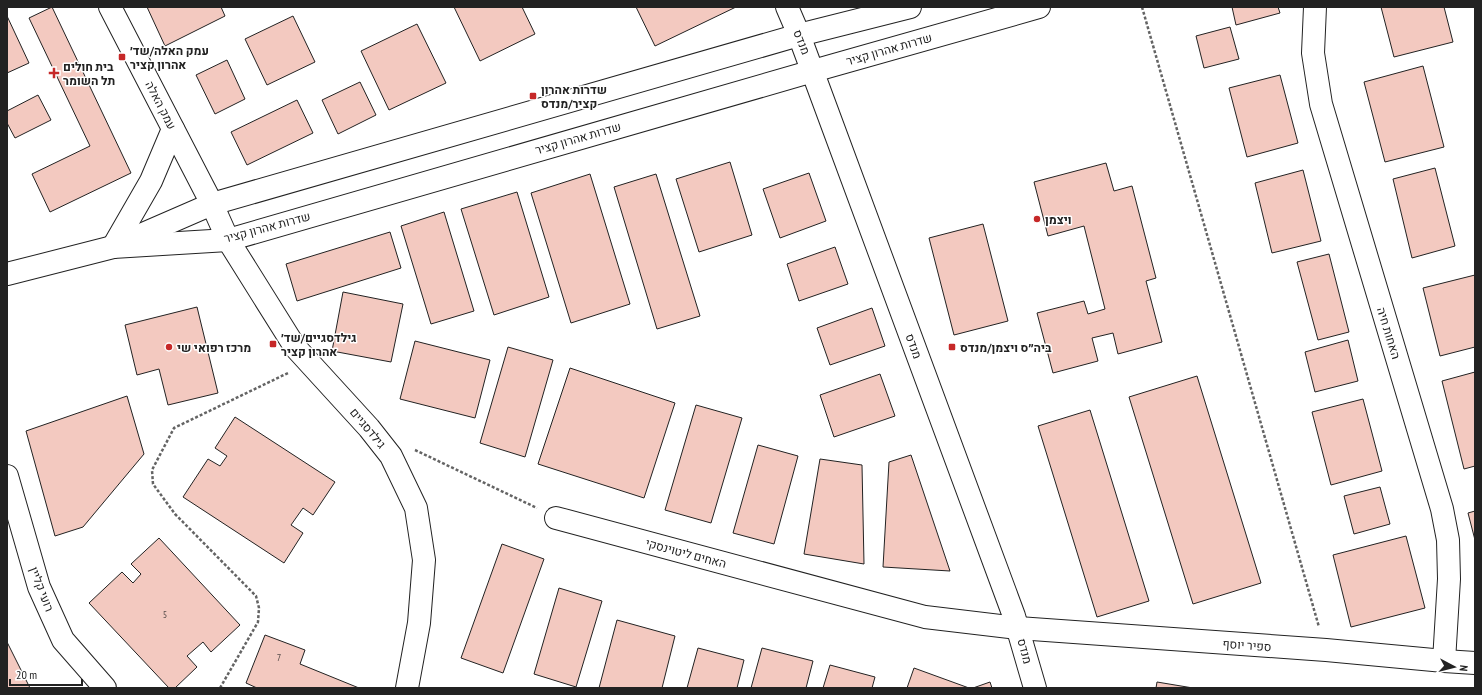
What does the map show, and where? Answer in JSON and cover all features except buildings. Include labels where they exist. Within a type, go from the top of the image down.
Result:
[{"type":"street","name":"עמק האלה","points":[[110,7],[212,204]]},
{"type":"street","name":"מנדס","points":[[787,7],[800,35],[1018,628],[1035,688]]},
{"type":"street","name":"שדרות אהרון קציר","points":[[7,274],[113,247],[212,204],[800,35],[910,7]]},
{"type":"street","name":"שדרות אהרון קציר","points":[[113,247],[228,240],[813,70],[1039,7]]},
{"type":"street","name":"האחות חיה","points":[[1315,7],[1313,53],[1321,104],[1442,509],[1448,540],[1449,579],[1444,662]]},
{"type":"street","points":[[113,247],[151,180],[173,129]]},
{"type":"street","name":"גילדסגיים","points":[[212,204],[228,240],[295,347],[369,428],[391,456],[416,508],[424,560],[419,623],[407,688]]},
{"type":"street","name":"רועי קליין","points":[[7,476],[39,587],[63,640],[105,688]]},
{"type":"street","name":"האחים ליטוינסקי","points":[[556,518],[925,617],[1018,628]]},
{"type":"street","name":"ספיר יוסף","points":[[1018,628],[1326,650],[1444,662],[1475,663]]},
{"type":"path","points":[[1142,7],[1326,650]]},
{"type":"path","points":[[220,688],[258,622],[259,608],[256,596],[176,514],[153,484],[152,470],[174,428],[309,363]]},
{"type":"path","points":[[412,449],[556,518]]},
{"type":"place","name":"עמק האלה/שד׳ אהרון קציר","points":[[122,57]]},
{"type":"place","name":"בית חולים תל השומר","points":[[54,73]]},
{"type":"place","name":"שדרות אהרון קציר/מנדס","points":[[533,96]]},
{"type":"place","name":"ויצמן","points":[[1037,219]]},
{"type":"place","name":"גילדסגיים/שד׳ אהרון קציר","points":[[273,344]]},
{"type":"place","name":"מרכז רפואי שי","points":[[169,347]]},
{"type":"place","name":"ביה״ס ויצמן/מנדס","points":[[952,347]]}]
